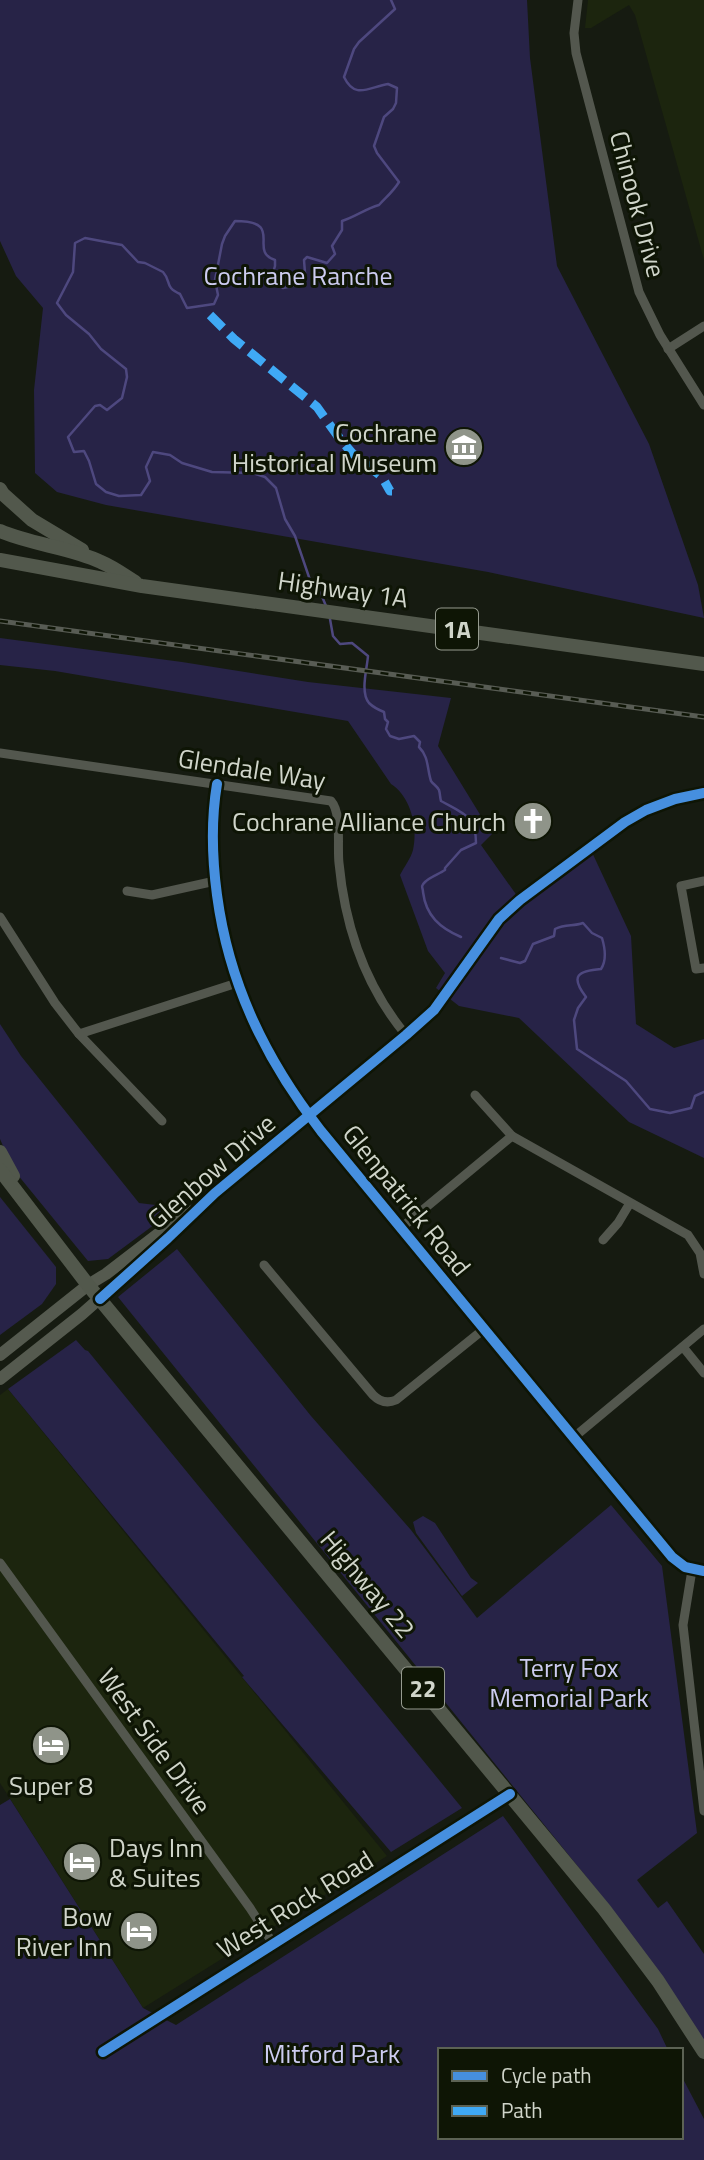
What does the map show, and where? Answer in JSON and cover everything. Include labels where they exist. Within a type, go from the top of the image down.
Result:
[{"type":"main road","points":[[0,489],[32,520],[101,561]]},
{"type":"main road","name":"Highway 1A","points":[[0,531],[101,561],[142,586]]},
{"type":"main road","name":"Highway 1A","points":[[0,561],[142,586],[704,664]]},
{"type":"main road","name":"Highway 22","points":[[0,1152],[38,1220]]},
{"type":"main road","name":"Highway 22","points":[[0,1170],[88,1285],[625,1936],[704,2052]]},
{"type":"street","name":"Chinook Drive","points":[[578,0],[574,38],[579,66],[636,282],[668,349],[704,405]]},
{"type":"street","points":[[668,349],[704,326]]},
{"type":"street","name":"Glendale Way","points":[[0,753],[331,801],[336,807],[341,887],[353,938],[377,995],[407,1035]]},
{"type":"street","name":"Glenpatrick Road","points":[[217,784],[213,830],[215,881],[224,937],[237,983],[264,1045],[284,1079],[309,1116],[573,1438],[672,1557],[692,1570]]},
{"type":"street","name":"Glenbow Drive","points":[[0,1379],[100,1299],[215,1193],[407,1035],[434,1010],[499,919],[520,900],[625,822],[646,810],[675,799],[704,793]]},
{"type":"street","points":[[127,891],[152,895],[215,881]]},
{"type":"street","points":[[704,881],[681,886],[696,969],[704,968]]},
{"type":"street","points":[[0,917],[55,1003],[79,1034],[162,1121]]},
{"type":"street","points":[[79,1034],[237,983]]},
{"type":"street","points":[[475,1095],[512,1136],[688,1235],[700,1253],[704,1274]]},
{"type":"street","points":[[401,1228],[512,1136]]},
{"type":"street","name":"Glenbow Drive","points":[[0,1355],[88,1285],[215,1193]]},
{"type":"street","points":[[603,1240],[630,1203]]},
{"type":"street","points":[[264,1265],[381,1402],[396,1400],[484,1329]]},
{"type":"street","points":[[573,1438],[704,1329]]},
{"type":"street","points":[[683,1347],[704,1373]]},
{"type":"street","name":"West Side Drive","points":[[0,1563],[274,1945]]},
{"type":"street","points":[[704,1571],[692,1570],[683,1625],[704,1811]]},
{"type":"street","name":"West Rock Road","points":[[103,2052],[510,1794]]},
{"type":"shaded area","points":[[588,0],[704,0],[704,260],[635,15],[629,5],[591,28],[585,28]]},
{"type":"shaded area","points":[[8,1389],[387,1856],[143,2008],[0,1783],[0,1395]]},
{"type":"green space","name":"Cochrane Ranche","points":[[0,0],[527,0],[530,58],[557,266],[649,444],[698,585],[704,618],[488,572],[106,505],[57,492],[35,473],[34,390],[43,308],[16,276],[0,241]]},
{"type":"green space","points":[[0,638],[308,682],[451,698],[438,746],[492,834],[481,845],[520,900],[590,848],[631,936],[636,1024],[674,1048],[704,1039],[704,1158],[629,1122],[519,1018],[459,1006],[436,988],[445,973],[428,951],[400,875],[413,850],[414,822],[404,797],[391,784],[348,721],[55,671],[0,665]]},
{"type":"green space","points":[[0,1024],[21,1056],[139,1203],[172,1207],[174,1210],[108,1259],[88,1261],[13,1169],[0,1139]]},
{"type":"green space","points":[[0,1197],[56,1267],[56,1284],[42,1304],[0,1335]]},
{"type":"green space","name":"Terry Fox Memorial Park","points":[[177,1249],[311,1416],[411,1530],[477,1618],[611,1505],[662,1566],[697,1833],[637,1880],[658,1908],[667,1901],[704,1954],[704,2044],[609,1905],[118,1297]]},
{"type":"green space","points":[[76,1340],[88,1351],[462,1808],[391,1852],[242,1677],[244,1676],[8,1389]]},
{"type":"green space","points":[[423,1516],[435,1523],[471,1578],[478,1583],[462,1596],[416,1533],[413,1522]]},
{"type":"green space","name":"Mitford Park","points":[[10,1799],[143,2008],[176,2025],[503,1816],[658,2029],[667,2048],[438,2048],[438,2139],[683,2139],[683,2079],[704,2119],[704,2160],[0,2160],[0,1805]]},
{"type":"waterway","points":[[326,606],[310,580],[295,536],[285,519],[276,488],[265,477],[253,473],[212,472],[182,463],[170,455],[153,452],[146,467],[150,481],[141,495],[119,496],[106,492],[96,484],[84,451],[74,452],[68,437],[95,406],[100,405],[107,410],[122,398],[126,369],[101,349],[57,303],[73,272],[75,243],[85,238],[122,245],[138,262],[163,272],[170,287],[180,294],[187,308],[214,304],[218,295],[215,280],[222,244],[235,221],[250,222],[263,231],[264,250],[267,256],[275,260],[272,276],[283,288],[301,284],[305,273],[304,260],[307,257],[327,263],[335,254],[332,246],[342,230],[342,221],[379,205],[399,182],[374,146],[384,117],[396,103],[397,88],[388,84],[358,90],[348,84],[344,77],[359,42],[395,9],[391,0]]},
{"type":"waterway","points":[[330,619],[333,636],[340,644],[352,643],[368,656],[364,687],[366,698],[372,706],[384,712],[388,722],[386,729],[390,736],[399,739],[414,736],[420,742],[419,747],[426,759],[431,781],[439,790],[441,801],[467,816],[474,827],[476,843],[461,850],[445,870],[422,886],[427,908],[435,920],[461,937]]},
{"type":"waterway","points":[[501,958],[520,963],[525,961],[533,944],[554,936],[555,929],[583,923],[592,933],[602,938],[605,958],[601,969],[582,973],[577,979],[586,997],[574,1020],[577,1049],[626,1081],[650,1109],[670,1113],[691,1108],[695,1096],[704,1092]]},
{"type":"railway","points":[[0,621],[704,717]]},
{"type":"marked path","points":[[210,315],[234,339],[317,407],[352,453],[382,477],[392,491]]},
{"type":"cycle path","points":[[217,784],[213,853],[223,928],[241,991],[283,1077],[321,1131],[672,1557],[685,1567],[704,1571]]},
{"type":"cycle path","points":[[100,1299],[215,1193],[434,1010],[499,919],[520,900],[625,822],[646,810],[675,799],[704,793]]},
{"type":"cycle path","points":[[103,2052],[510,1794]]},
{"type":"place","name":"Cochrane Historical Museum","points":[[464,447]]},
{"type":"place","name":"Cochrane Alliance Church","points":[[533,821]]},
{"type":"place","name":"Super 8","points":[[51,1745]]},
{"type":"place","name":"Days Inn & Suites","points":[[82,1862]]},
{"type":"place","name":"Bow River Inn","points":[[139,1931]]}]
